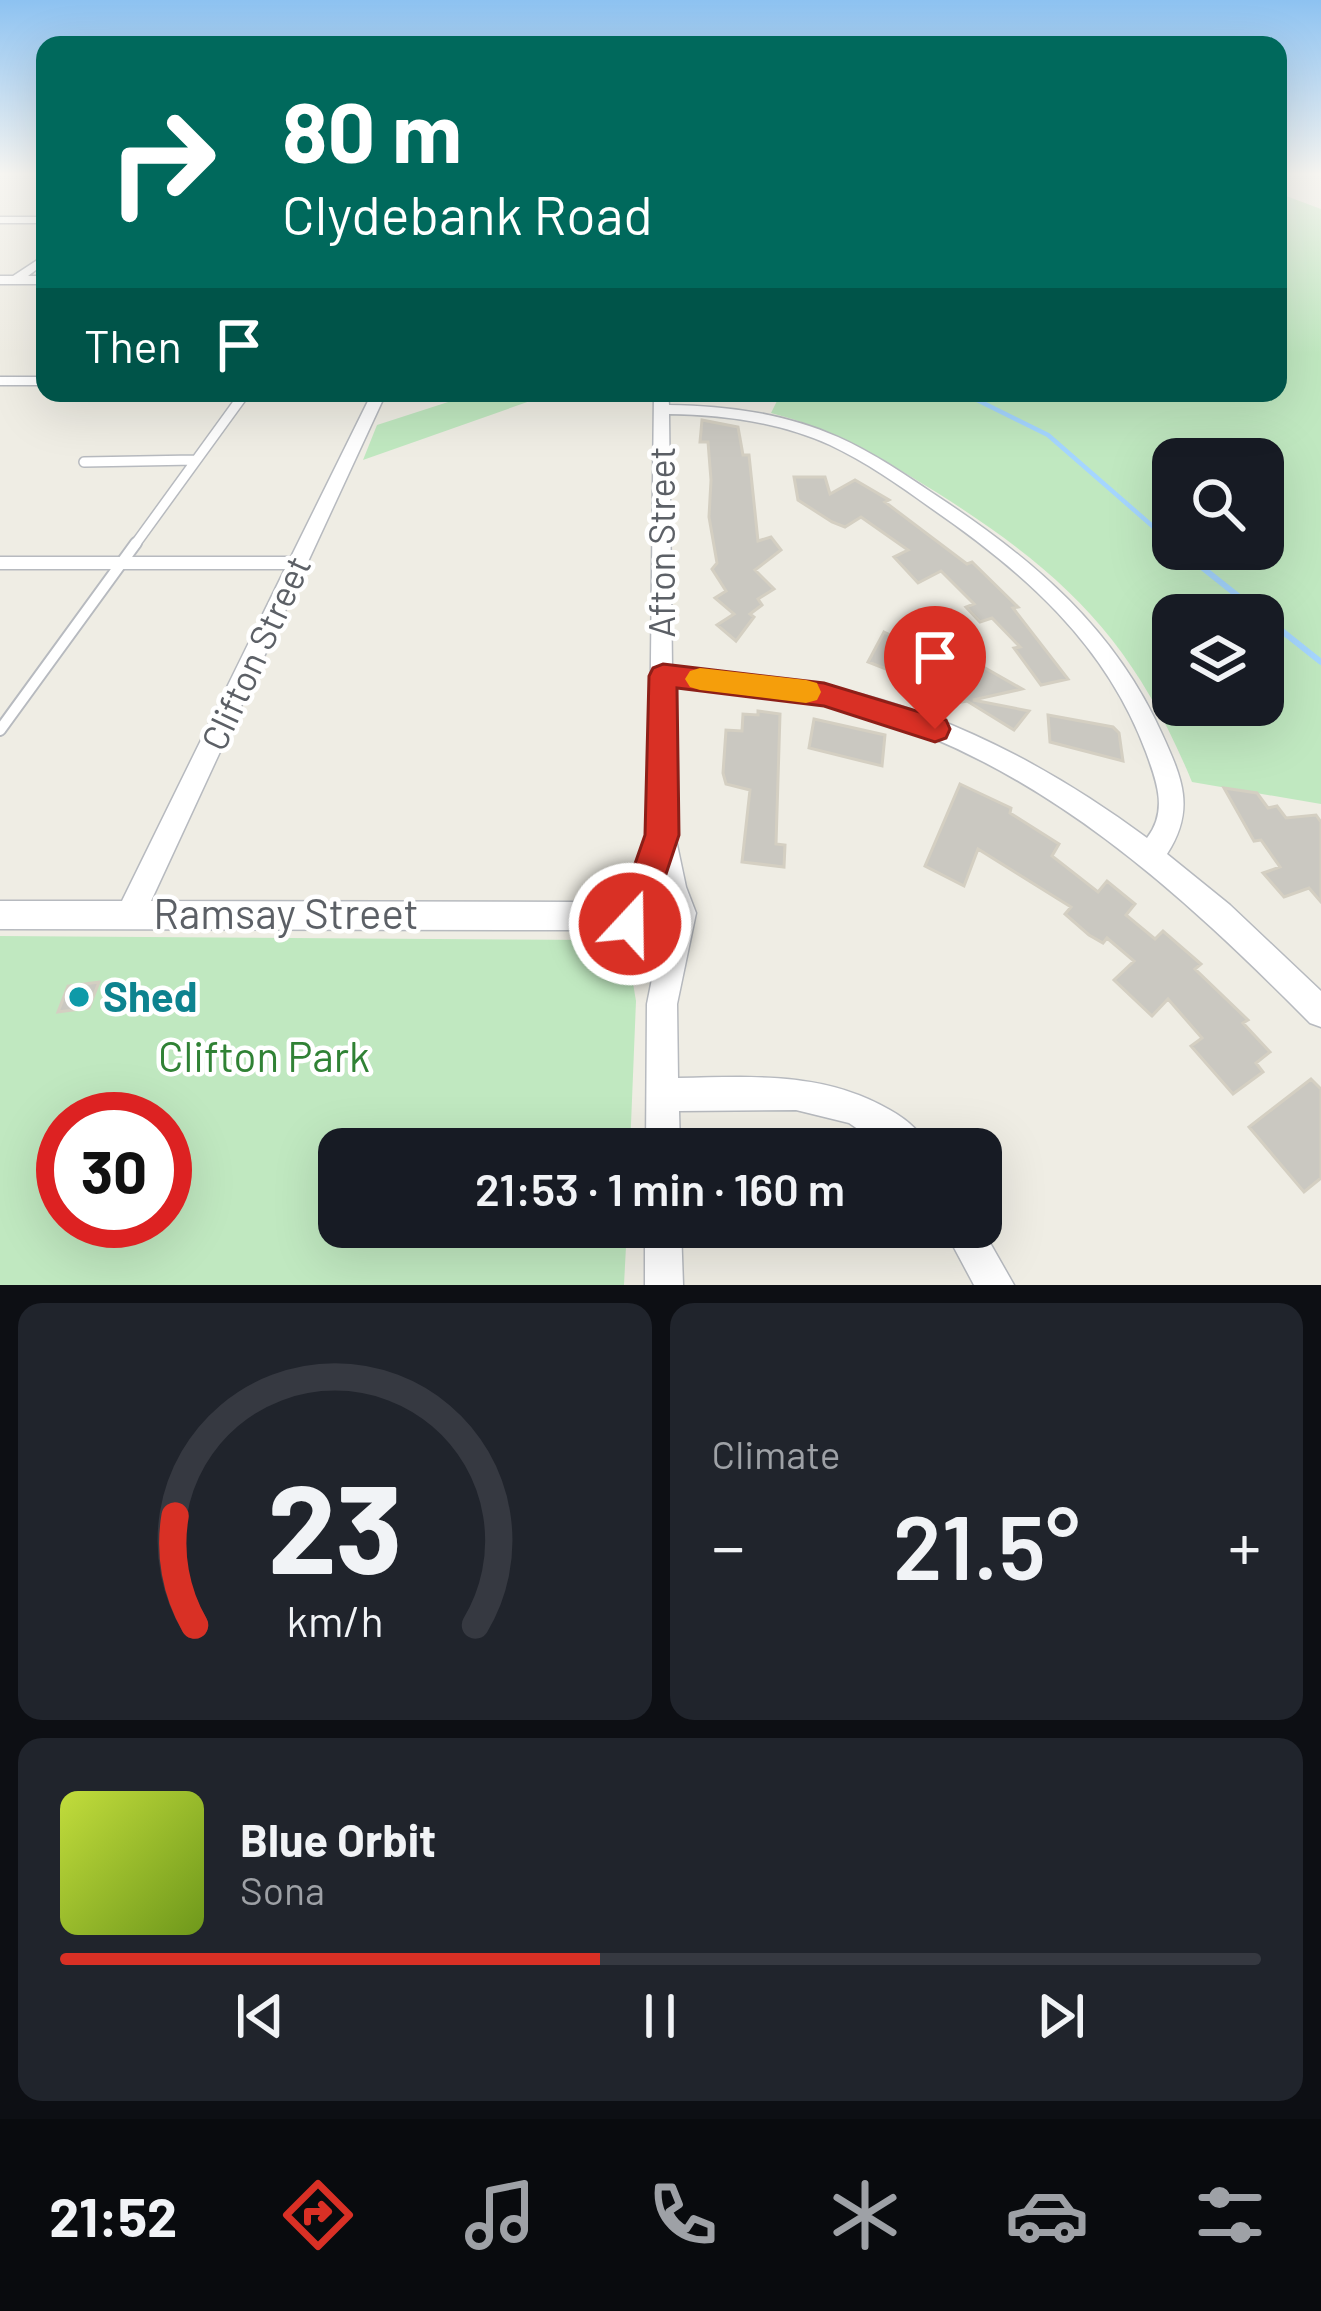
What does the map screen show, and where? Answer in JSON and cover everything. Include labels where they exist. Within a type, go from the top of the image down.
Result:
[{"type":"street","points":[[15,280],[36,265]]},
{"type":"street","points":[[0,280],[36,280]]},
{"type":"street","points":[[0,381],[36,381]]},
{"type":"street","name":"Clifton Street","points":[[131,913],[376,402]]},
{"type":"street","name":"Afton Street","points":[[646,916],[662,835],[661,402]]},
{"type":"street","points":[[667,402],[759,417],[830,439],[878,465],[1028,567],[1084,624],[1114,664],[1148,724],[1175,811],[1166,836],[1150,854]]},
{"type":"street","points":[[0,563],[299,563]]},
{"type":"street","points":[[663,676],[781,687],[910,719],[1041,780],[1150,854],[1237,927],[1321,1012]]},
{"type":"street","name":"Afton Street","points":[[662,835],[674,894]]},
{"type":"street","name":"Ramsay Street","points":[[0,915],[646,916],[660,886],[674,894]]},
{"type":"street","points":[[646,916],[662,1004],[663,1128]]},
{"type":"street","points":[[662,1095],[818,1096],[850,1103],[891,1128]]},
{"type":"street","points":[[663,1248],[664,1285]]},
{"type":"street","points":[[973,1248],[995,1285]]},
{"type":"lane","points":[[0,730],[238,402]]},
{"type":"lane","points":[[84,462],[195,460]]},
{"type":"green space","points":[[1287,235],[1321,235],[1321,804],[1192,782],[1166,726],[1284,726],[1284,594],[1152,594],[1152,701],[1090,614],[1022,551],[896,468],[771,413],[776,402],[1287,402]]},
{"type":"green space","points":[[448,402],[527,402],[363,460],[377,425]]},
{"type":"green space","name":"Clifton Park","points":[[0,936],[599,940],[629,959],[636,1001],[631,1128],[318,1128],[318,1248],[626,1248],[624,1285],[0,1285]]},
{"type":"building","points":[[702,420],[738,427],[743,455],[749,455],[758,541],[771,537],[781,550],[755,570],[774,589],[758,599],[762,605],[750,614],[754,617],[736,641],[717,625],[734,614],[715,598],[726,591],[712,569],[717,563],[709,517],[708,442],[700,442]]},
{"type":"building","points":[[794,477],[825,477],[830,494],[855,480],[889,500],[885,502],[967,564],[972,562],[1018,607],[1013,608],[1068,679],[1041,685],[1014,648],[1020,647],[992,618],[980,622],[966,607],[974,604],[941,571],[918,583],[894,557],[908,550],[861,517],[845,527],[832,522],[798,500]]},
{"type":"building","points":[[884,632],[897,638],[900,632],[941,649],[944,643],[966,652],[964,656],[1022,689],[973,700],[1029,711],[1014,730],[967,701],[957,703],[966,692],[931,677],[927,685],[868,662]]},
{"type":"building","points":[[758,711],[780,714],[776,844],[785,845],[784,867],[742,862],[750,790],[726,784],[723,773],[726,730],[742,731],[743,714],[758,715]]},
{"type":"building","points":[[1048,715],[1113,727],[1119,733],[1123,761],[1050,742]]},
{"type":"building","points":[[814,719],[885,735],[882,766],[809,748]]},
{"type":"building","points":[[960,784],[1011,808],[1010,813],[1059,844],[1052,856],[1098,892],[1107,881],[1135,904],[1126,915],[1155,939],[1163,931],[1201,964],[1195,969],[1248,1020],[1243,1023],[1270,1052],[1256,1063],[1263,1072],[1233,1094],[1191,1046],[1202,1038],[1168,999],[1152,1016],[1114,980],[1134,961],[1107,938],[1103,943],[1089,935],[1065,914],[1071,907],[978,849],[964,886],[925,866]]},
{"type":"building","points":[[1224,788],[1257,793],[1268,808],[1277,806],[1286,818],[1316,815],[1321,822],[1321,902],[1309,888],[1284,897],[1263,873],[1280,867],[1261,840],[1254,841]]},
{"type":"building","name":"Shed","points":[[99,982],[89,1008],[58,1012],[68,986]]},
{"type":"building","points":[[1311,1079],[1321,1089],[1321,1178],[1304,1192],[1249,1127]]},
{"type":"waterway","points":[[981,402],[1048,435],[1152,526]]},
{"type":"waterway","points":[[1205,570],[1321,662]]},
{"type":"slow traffic","points":[[700,679],[806,692]]},
{"type":"place","name":"Shed","points":[[79,997]]},
{"type":"route","points":[[630,924],[629,906],[644,889],[662,835],[663,676],[824,695],[935,729]]}]
